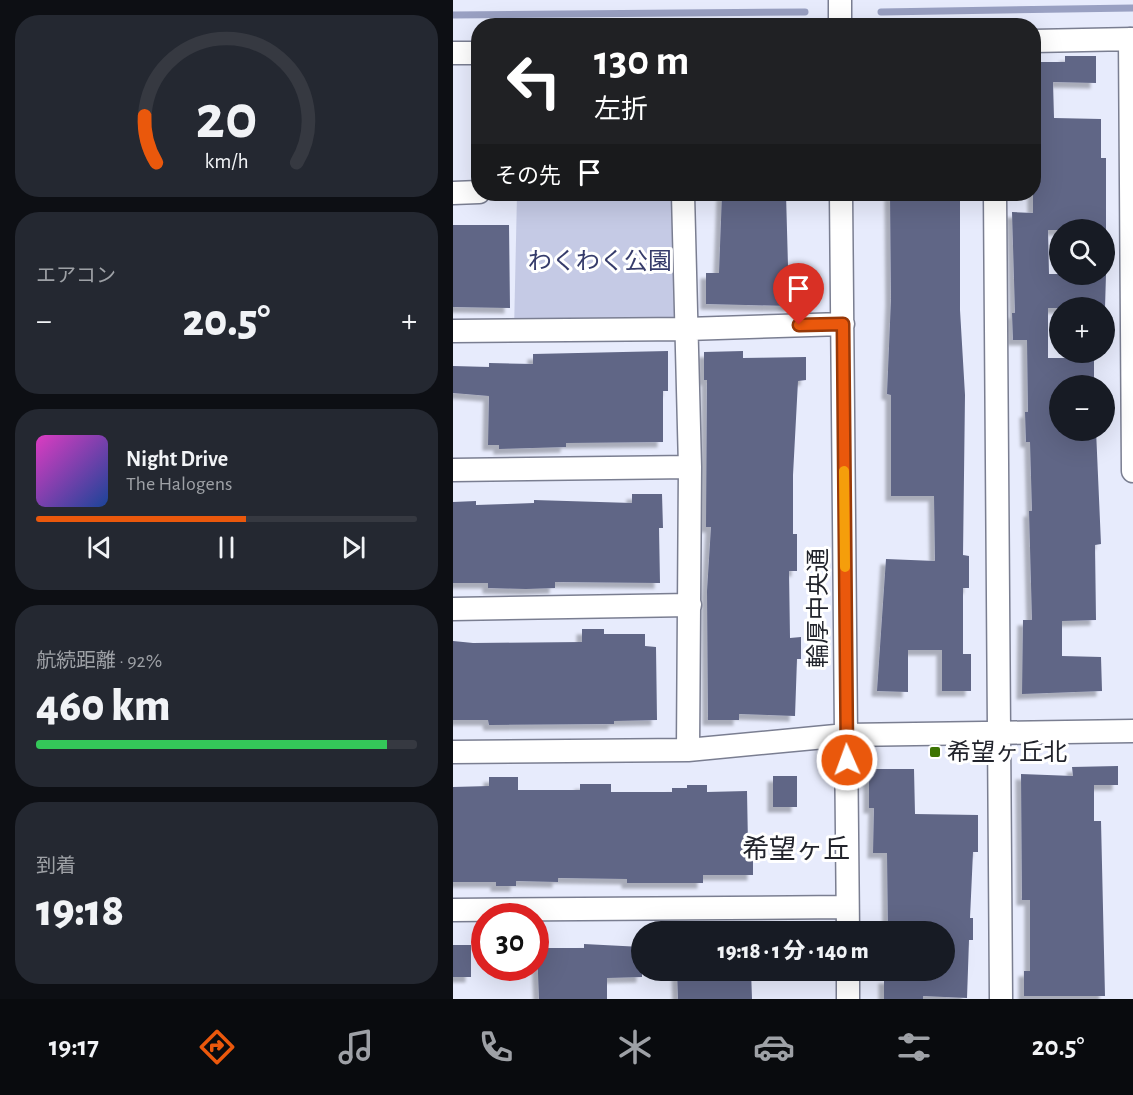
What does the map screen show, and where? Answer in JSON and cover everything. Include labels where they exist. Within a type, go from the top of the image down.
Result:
[{"type":"street","points":[[840,0],[840,18]]},
{"type":"street","points":[[1041,40],[1131,39],[1133,471]]},
{"type":"street","points":[[453,53],[471,53]]},
{"type":"street","points":[[453,192],[471,192]]},
{"type":"street","points":[[683,201],[690,467],[688,750]]},
{"type":"street","name":"輪厚中央通","points":[[841,201],[847,921]]},
{"type":"street","points":[[995,201],[997,733],[1001,999]]},
{"type":"street","points":[[453,331],[687,329],[843,324]]},
{"type":"street","points":[[453,470],[690,467]]},
{"type":"street","points":[[453,609],[690,605]]},
{"type":"street","points":[[453,752],[688,750],[846,735],[1133,731]]},
{"type":"street","points":[[453,910],[847,907]]},
{"type":"street","points":[[848,981],[848,999]]},
{"type":"green space","name":"わくわく公園","points":[[517,201],[683,201],[687,329],[514,331]]},
{"type":"building","points":[[1065,56],[1096,56],[1096,83],[1053,82],[1054,118],[1101,119],[1101,158],[1106,158],[1106,219],[1049,219],[1048,230],[1049,285],[1106,285],[1105,297],[1049,297],[1048,308],[1049,363],[1094,363],[1094,375],[1049,375],[1049,441],[1096,441],[1101,544],[1095,545],[1096,620],[1062,621],[1062,656],[1101,657],[1102,691],[1022,694],[1023,620],[1032,620],[1029,511],[1032,511],[1030,442],[1026,442],[1025,412],[1028,412],[1027,340],[1013,340],[1012,313],[1015,313],[1012,212],[1033,213],[1033,201],[1041,201],[1041,62],[1065,62]]},
{"type":"building","points":[[722,201],[786,201],[788,266],[792,266],[791,306],[706,304],[706,273],[719,273]]},
{"type":"building","points":[[890,201],[960,201],[960,310],[965,395],[963,555],[969,556],[969,588],[963,588],[963,654],[971,654],[971,691],[942,691],[942,650],[908,650],[908,692],[877,691],[886,559],[935,561],[934,496],[891,496],[891,395],[887,394],[891,299]]},
{"type":"building","points":[[453,225],[509,225],[510,308],[453,307]]},
{"type":"building","points":[[668,351],[668,391],[663,391],[663,442],[566,443],[566,447],[499,449],[499,445],[488,445],[489,396],[453,393],[453,366],[489,367],[489,363],[533,364],[533,354]]},
{"type":"building","points":[[743,351],[743,358],[806,357],[806,380],[798,381],[793,475],[793,534],[797,534],[797,571],[789,571],[790,638],[801,637],[801,659],[797,659],[795,716],[739,714],[739,720],[708,720],[707,591],[711,527],[706,527],[707,380],[704,380],[704,352]]},
{"type":"building","points":[[632,494],[662,494],[663,528],[659,528],[660,583],[555,582],[555,588],[526,589],[488,588],[488,583],[453,583],[453,502],[476,501],[476,505],[534,503],[534,500],[632,503]]},
{"type":"building","points":[[582,629],[604,629],[604,634],[645,634],[645,646],[656,647],[657,720],[614,721],[614,724],[489,725],[488,720],[453,720],[453,641],[473,643],[582,642]]},
{"type":"building","points":[[1118,766],[1118,785],[1094,785],[1094,821],[1101,821],[1105,996],[1024,996],[1024,971],[1030,971],[1030,900],[1022,900],[1021,774],[1073,776],[1072,767]]},
{"type":"building","points":[[869,769],[914,769],[915,814],[978,815],[978,852],[973,852],[970,918],[973,918],[973,940],[969,940],[967,998],[923,996],[923,999],[884,999],[884,981],[955,981],[955,921],[888,921],[887,853],[873,853],[874,808],[869,808]]},
{"type":"building","points":[[773,776],[797,776],[797,807],[773,807]]},
{"type":"building","points":[[489,777],[518,777],[518,790],[580,790],[580,784],[611,784],[611,792],[672,792],[672,788],[687,788],[687,785],[707,785],[707,792],[747,791],[748,845],[753,845],[753,875],[703,875],[703,883],[627,883],[627,879],[558,878],[558,882],[516,881],[516,886],[496,886],[496,882],[453,882],[453,787],[489,786]]},
{"type":"building","points":[[584,944],[631,946],[631,977],[607,978],[607,999],[539,999],[538,981],[549,981],[549,948],[584,948]]},
{"type":"building","points":[[453,945],[471,945],[471,977],[453,977]]},
{"type":"building","points":[[677,981],[751,981],[752,999],[678,999]]},
{"type":"waterway","points":[[881,12],[1133,8]]},
{"type":"waterway","points":[[453,15],[805,12]]},
{"type":"slow traffic","points":[[844,471],[845,567]]},
{"type":"place","name":"希望ヶ丘北","points":[[935,752]]},
{"type":"district","name":"希望ヶ丘","points":[[796,849]]},
{"type":"route","points":[[799,325],[843,324],[847,760]]}]
